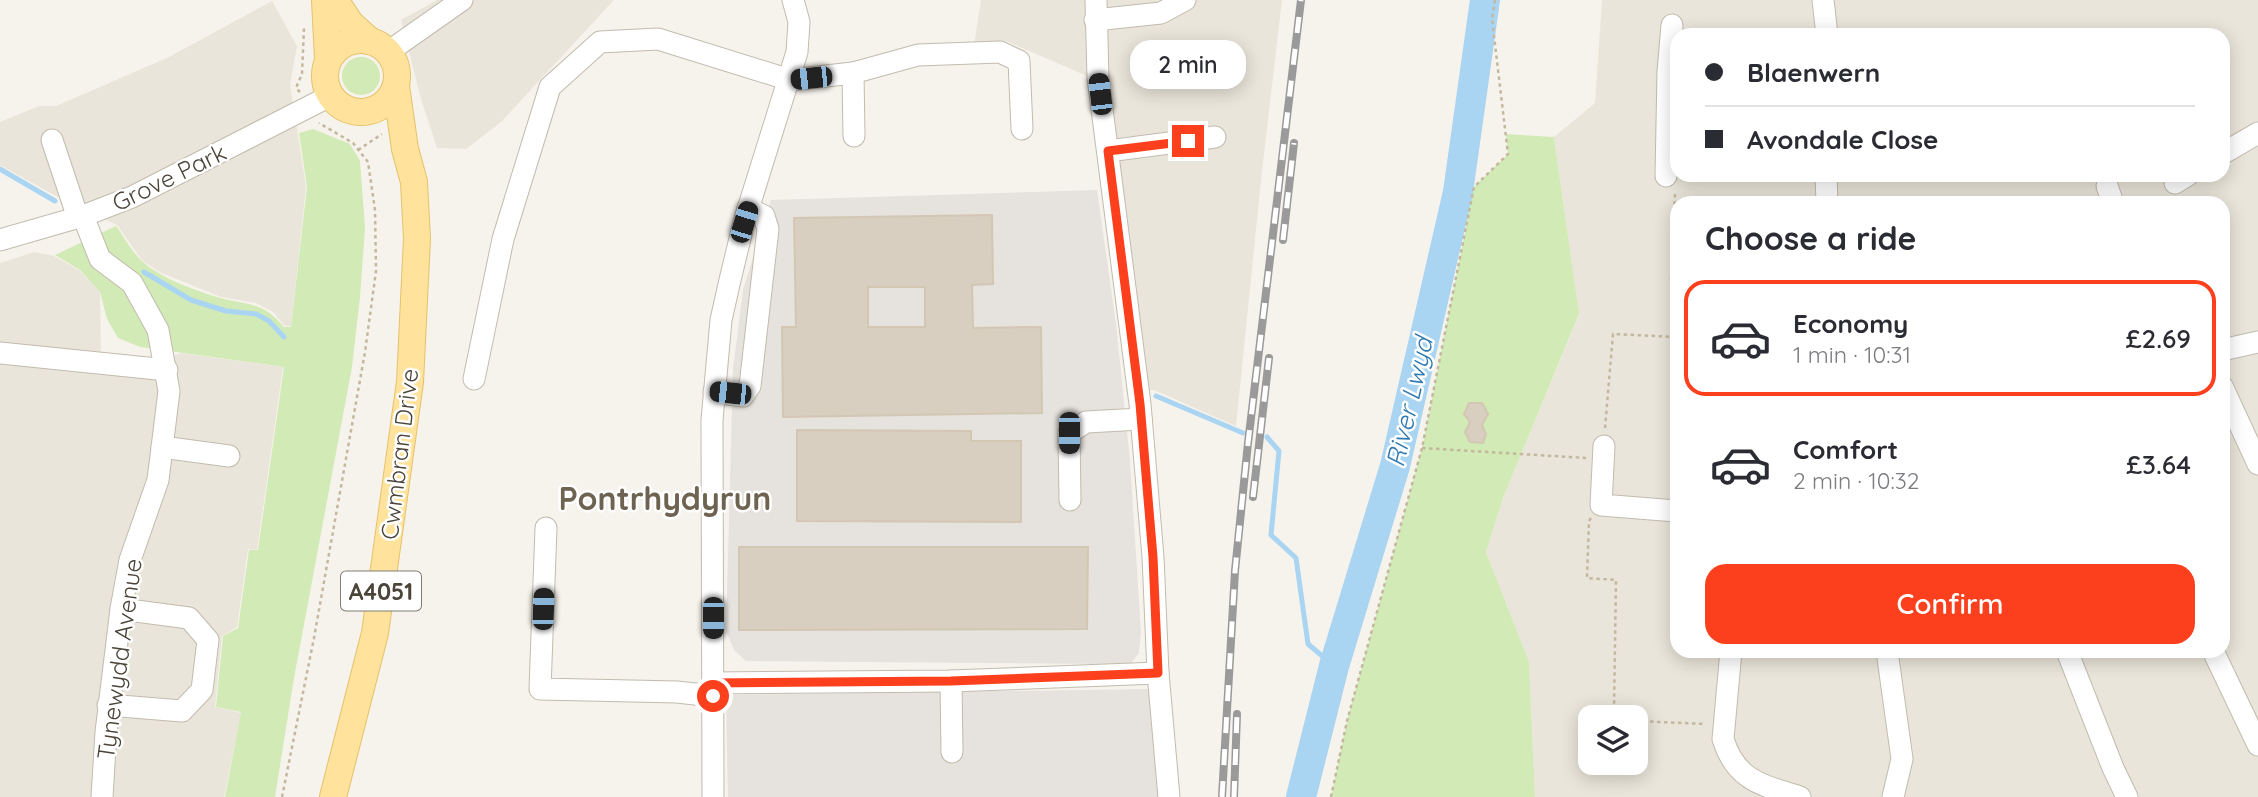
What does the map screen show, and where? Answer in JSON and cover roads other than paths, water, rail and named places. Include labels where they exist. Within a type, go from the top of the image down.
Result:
[{"type":"main road","points":[[325,0],[328,59],[322,101],[355,113],[405,149]]},
{"type":"main road","points":[[335,0],[351,24],[395,62],[398,74],[391,98],[381,107],[355,113]]},
{"type":"main road","points":[[328,59],[342,45],[360,40],[379,46]]},
{"type":"main road","name":"A4051","points":[[396,86],[405,149]]},
{"type":"main road","name":"Cwmbran Drive","points":[[333,797],[375,633],[410,382],[417,239],[414,182],[405,149]]},
{"type":"street","points":[[379,46],[461,0]]},
{"type":"street","points":[[713,797],[714,392],[721,320],[748,208],[790,80],[799,22],[793,0]]},
{"type":"street","points":[[1170,797],[1158,673],[1153,557],[1141,419],[1097,70],[1096,10],[1161,13],[1185,0]]},
{"type":"street","points":[[1823,0],[1826,28]]},
{"type":"street","points":[[474,379],[503,239],[550,87],[600,42],[658,39],[790,80],[853,73],[918,55],[1000,52],[1019,61],[1022,129]]},
{"type":"street","points":[[1670,48],[1670,164]]},
{"type":"street","points":[[853,73],[854,136]]},
{"type":"street","name":"Grove Park","points":[[0,240],[80,217],[132,197],[322,101]]},
{"type":"street","points":[[2230,150],[2258,133]]},
{"type":"street","points":[[1108,151],[1215,137]]},
{"type":"street","name":"Tynewydd Avenue","points":[[52,140],[80,217],[100,260],[132,284],[158,330],[169,391],[158,480],[130,560],[121,609],[108,705],[102,797]]},
{"type":"street","points":[[714,392],[743,396],[750,386],[768,229],[764,216],[748,208]]},
{"type":"street","points":[[2230,348],[2258,342]]},
{"type":"street","points":[[0,353],[167,370]]},
{"type":"street","points":[[2230,403],[2258,464]]},
{"type":"street","points":[[1070,500],[1069,433],[1086,422],[1141,419]]},
{"type":"street","points":[[162,447],[229,456]]},
{"type":"street","points":[[1603,452],[1601,505],[1670,511]]},
{"type":"street","points":[[546,528],[540,689],[677,692],[1158,673]]},
{"type":"street","points":[[108,705],[182,711],[202,690],[208,640],[190,618],[121,609]]},
{"type":"street","points":[[1730,658],[1723,739],[1727,753],[1735,768],[1745,776],[1798,797]]},
{"type":"street","points":[[1888,658],[1902,760],[1893,797]]},
{"type":"street","points":[[2070,658],[2127,797]]},
{"type":"street","points":[[2217,658],[2258,745]]},
{"type":"street","points":[[951,681],[951,752]]},
{"type":"waterway","name":"River Lwyd","points":[[1301,797],[1334,666],[1395,466],[1458,192],[1485,0]]},
{"type":"waterway","points":[[0,169],[55,201]]},
{"type":"waterway","points":[[144,272],[191,300],[226,311],[256,314],[269,321],[284,337]]},
{"type":"waterway","points":[[1156,396],[1243,433]]},
{"type":"waterway","points":[[1267,437],[1279,451],[1271,535],[1296,558],[1308,644],[1334,666]]},
{"type":"railway","points":[[1222,797],[1235,571],[1301,0]]},
{"type":"railway","points":[[1283,240],[1294,143]]},
{"type":"railway","points":[[1253,497],[1269,358]]},
{"type":"railway","points":[[1234,797],[1237,714]]},
{"type":"district","name":"Pontrhydyrun","points":[[665,498]]}]
